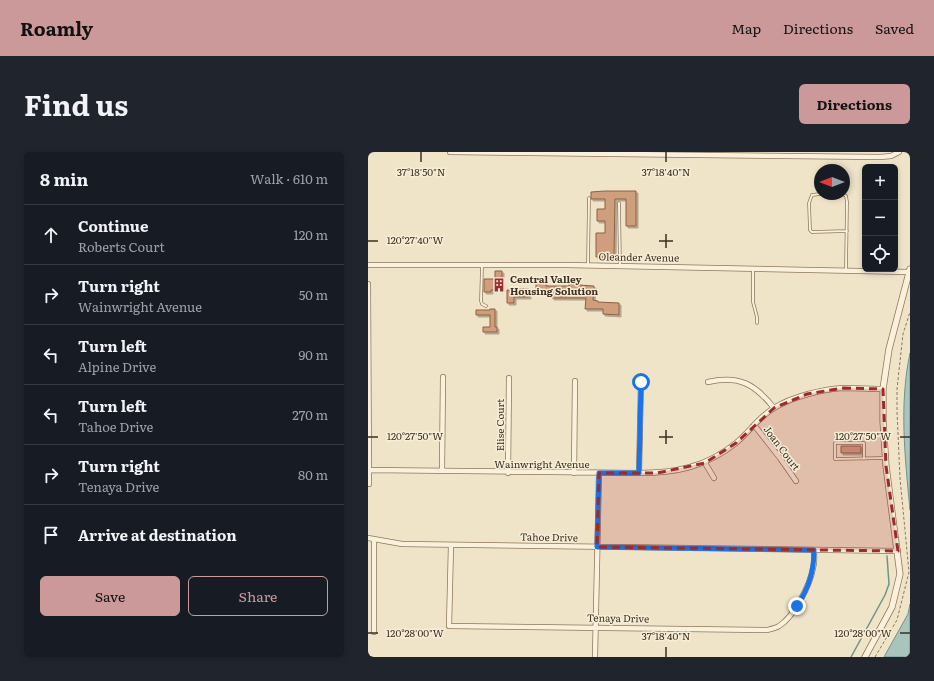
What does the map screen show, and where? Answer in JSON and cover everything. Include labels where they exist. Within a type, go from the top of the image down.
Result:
[{"type":"street","points":[[450,152],[847,154],[880,157],[891,156],[899,152]]},
{"type":"street","name":"Oleander Avenue","points":[[368,265],[482,264],[910,270]]},
{"type":"street","points":[[865,657],[892,607],[900,574],[886,458],[883,421],[883,389],[889,349],[910,270]]},
{"type":"street","points":[[368,284],[369,484]]},
{"type":"street","points":[[442,471],[443,377]]},
{"type":"street","name":"Elise Court","points":[[508,472],[509,378]]},
{"type":"street","points":[[708,382],[721,379],[732,380],[748,385],[764,395],[774,408]]},
{"type":"street","points":[[574,473],[575,381]]},
{"type":"street","points":[[639,473],[641,382]]},
{"type":"street","name":"Wainwright Avenue","points":[[368,470],[574,473],[639,473],[678,471],[705,463],[736,443],[774,408],[807,394],[843,388],[883,389]]},
{"type":"street","name":"Joan Court","points":[[754,425],[796,481]]},
{"type":"street","points":[[705,463],[714,478]]},
{"type":"street","points":[[595,657],[599,473]]},
{"type":"street","name":"Tahoe Drive","points":[[368,538],[402,544],[898,551]]},
{"type":"street","points":[[374,539],[374,632]]},
{"type":"street","name":"Tenaya Drive","points":[[451,545],[450,626],[767,630],[779,627],[788,619],[797,606],[806,589],[814,567],[814,550]]},
{"type":"lane","points":[[814,195],[812,195],[809,203],[810,230],[812,232],[847,231]]},
{"type":"lane","points":[[588,266],[589,198]]},
{"type":"lane","points":[[846,270],[847,200]]},
{"type":"lane","points":[[619,203],[620,266]]},
{"type":"lane","points":[[482,264],[481,301],[482,304],[486,306]]},
{"type":"lane","points":[[753,268],[753,302],[757,323]]},
{"type":"lane","points":[[864,459],[864,443],[835,443],[835,459],[864,459],[871,459],[886,458]]},
{"type":"path","points":[[875,657],[897,620],[909,572],[900,478],[897,389],[903,334],[910,312]]},
{"type":"highlighted area","points":[[843,388],[883,389],[886,466],[898,551],[597,547],[599,473],[657,473],[705,463],[736,443],[774,408],[807,394]]},
{"type":"water","points":[[910,353],[910,510],[905,451],[904,412]]},
{"type":"water","points":[[910,604],[910,652],[907,657],[884,657],[908,614]]},
{"type":"building","points":[[636,191],[636,226],[626,226],[626,199],[615,199],[614,255],[596,257],[596,233],[605,233],[605,221],[597,221],[597,209],[605,209],[605,199],[591,199],[591,192]]},
{"type":"building","points":[[495,271],[502,271],[502,290],[491,290],[491,292],[484,292],[484,279],[495,279]]},
{"type":"building","points":[[536,283],[546,283],[546,286],[569,286],[569,283],[579,283],[579,285],[594,286],[593,300],[598,302],[619,303],[619,315],[603,314],[603,309],[585,309],[586,298],[552,298],[552,291],[536,291]]},
{"type":"building","points":[[529,289],[529,297],[514,297],[514,303],[507,303],[507,290]]},
{"type":"building","points":[[495,309],[495,327],[497,327],[497,332],[483,332],[483,327],[490,327],[490,315],[476,315],[476,310]]},
{"type":"building","points":[[841,446],[861,446],[861,453],[841,453]]},
{"type":"waterway","points":[[851,657],[885,595],[889,584],[887,556]]},
{"type":"place","name":"Central Valley Housing Solution","points":[[499,285]]},
{"type":"route","points":[[641,382],[639,473],[599,473],[597,547],[814,550],[814,567],[812,576],[797,606]]}]
